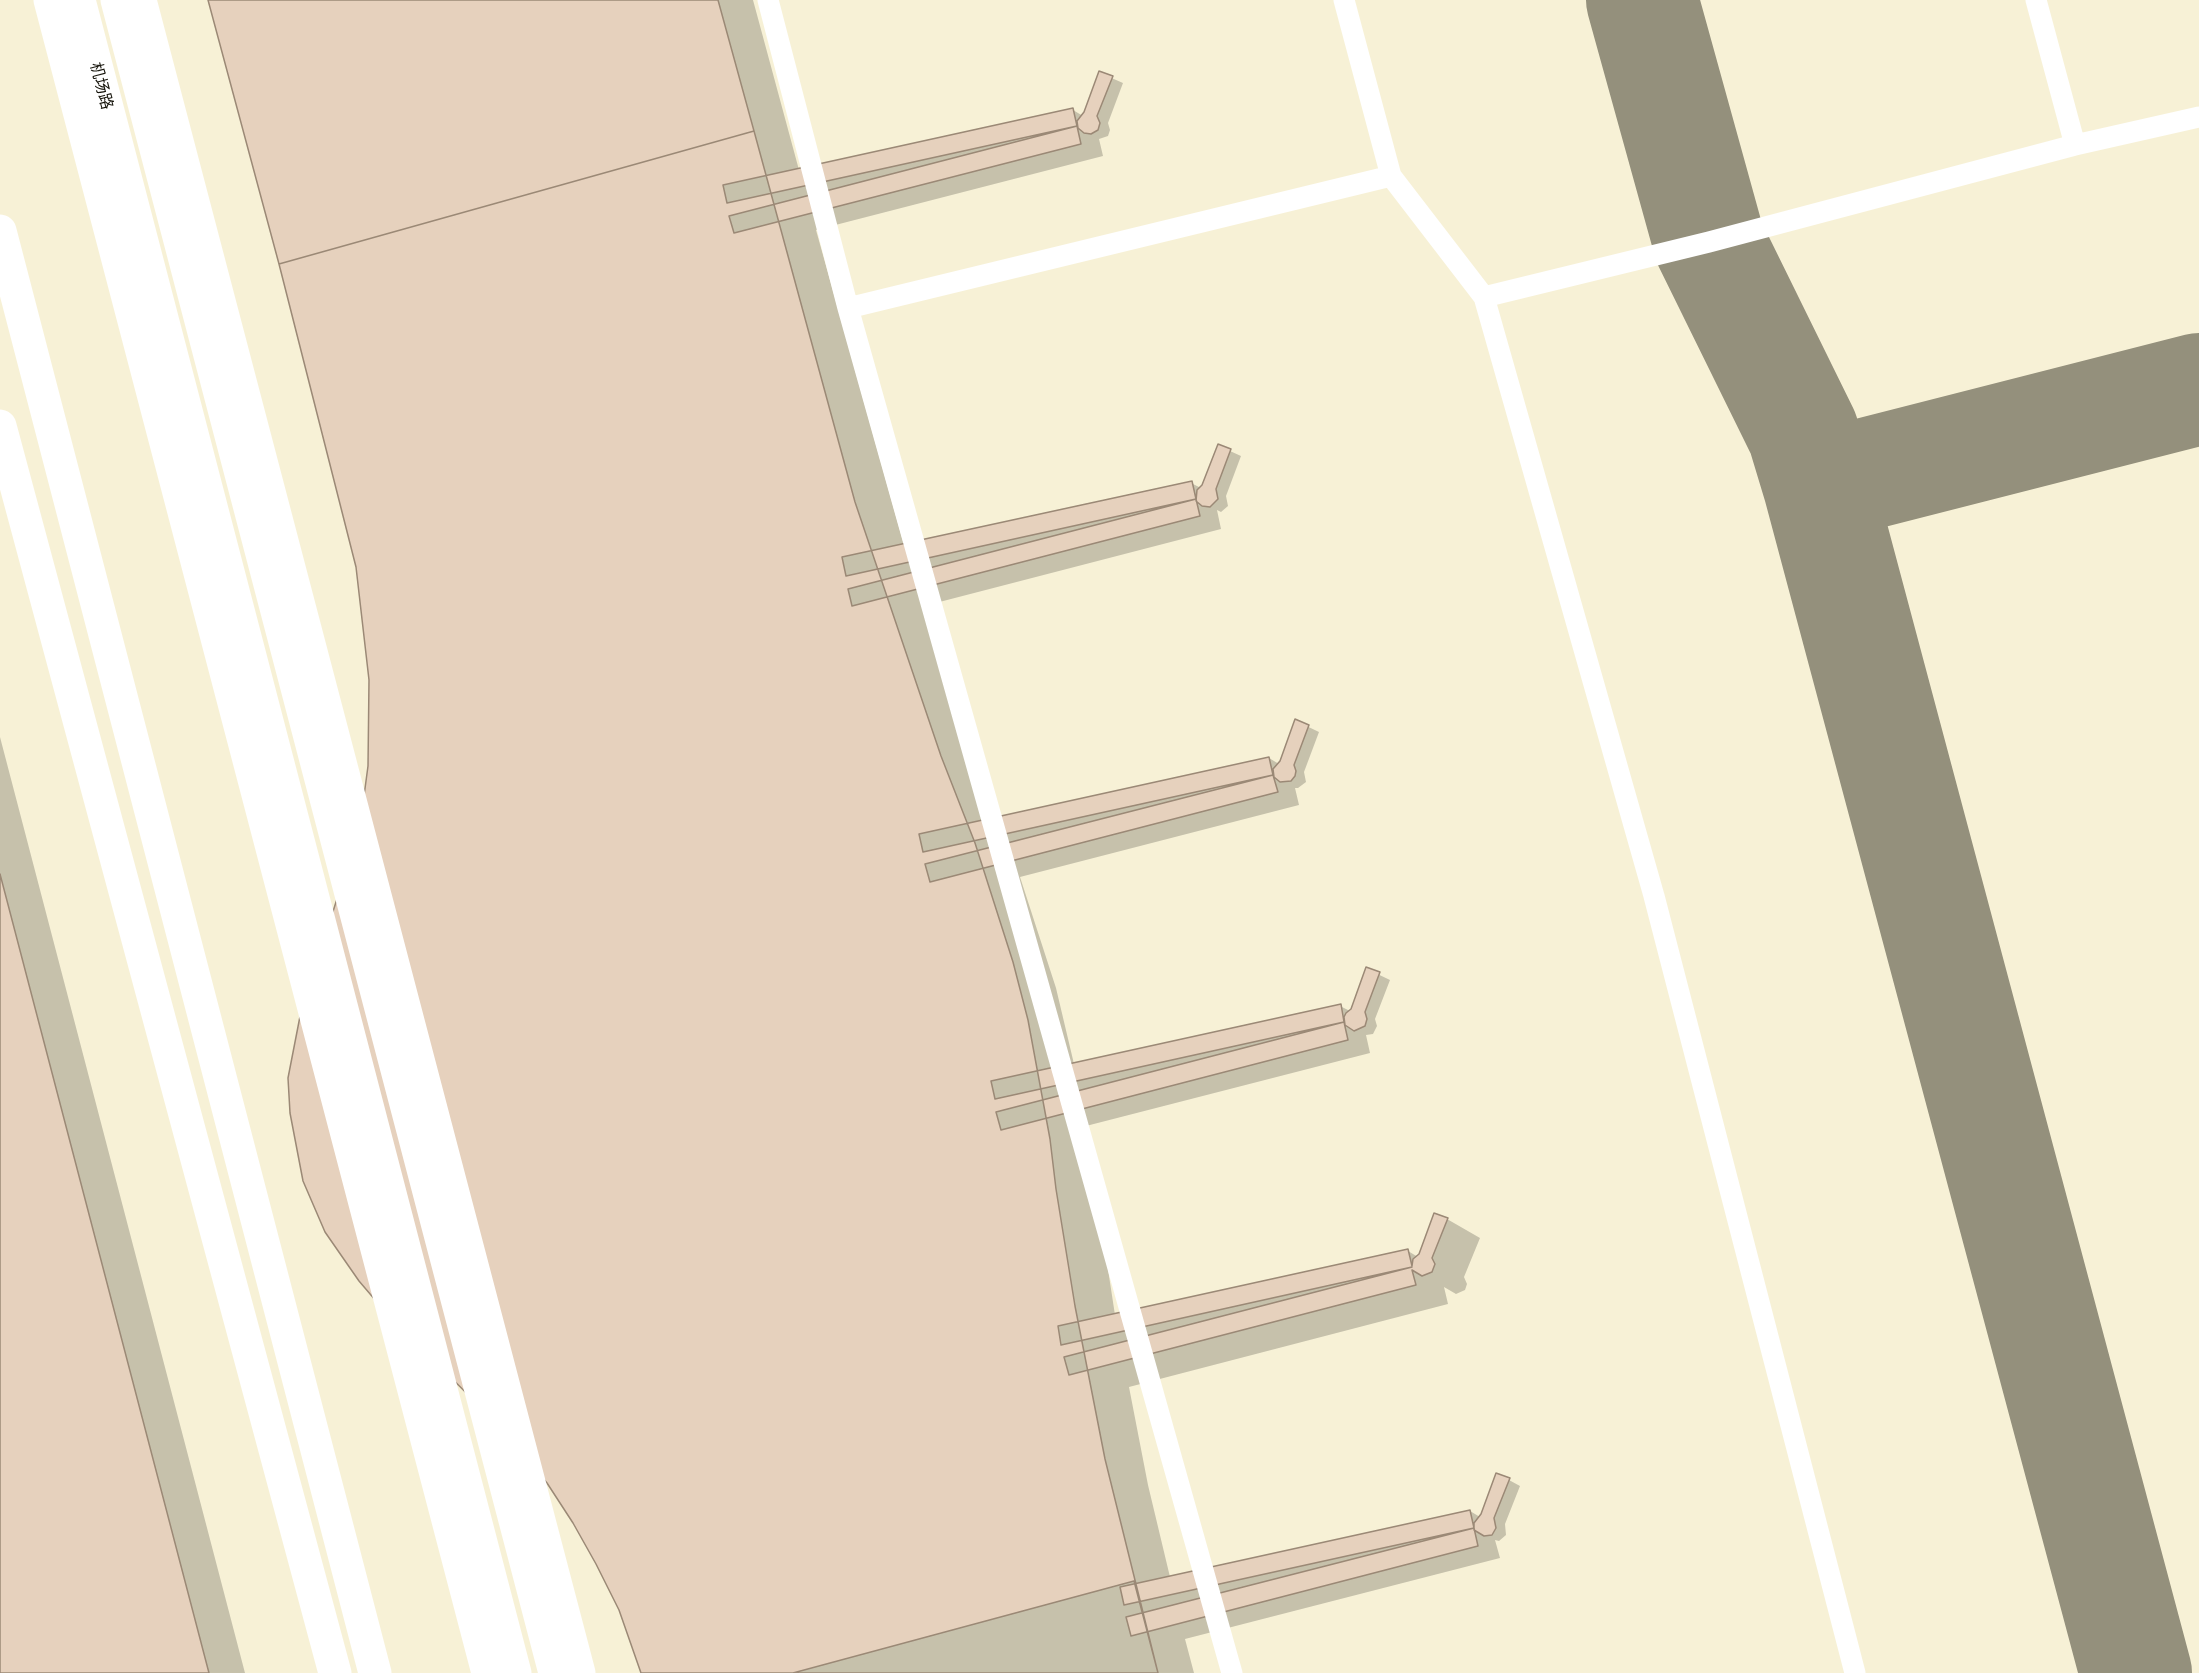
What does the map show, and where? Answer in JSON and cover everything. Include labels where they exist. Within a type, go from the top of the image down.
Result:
[{"type":"street","points":[[50,0],[488,1673]]},
{"type":"street","name":"机场路","points":[[79,0],[515,1673]]},
{"type":"street","points":[[117,0],[555,1673]]},
{"type":"street","points":[[140,0],[579,1673]]},
{"type":"street","points":[[0,231],[375,1673]]},
{"type":"street","points":[[0,426],[335,1673]]},
{"type":"lane","points":[[768,0],[848,308],[1232,1673]]},
{"type":"lane","points":[[1344,0],[1391,176],[1484,297],[1654,896],[1855,1673]]},
{"type":"lane","points":[[2036,0],[2075,145]]},
{"type":"lane","points":[[1484,297],[1709,242],[2075,145],[2199,117]]},
{"type":"lane","points":[[848,308],[1391,176]]},
{"type":"building","points":[[208,0],[718,0],[754,131],[279,264]]},
{"type":"building","points":[[1099,71],[1113,76],[1097,116],[1100,123],[1098,130],[1091,134],[1084,133],[1078,128],[1077,121],[1084,112]]},
{"type":"building","points":[[1073,108],[1077,126],[727,203],[723,185]]},
{"type":"building","points":[[1077,126],[1081,144],[734,233],[729,216]]},
{"type":"building","points":[[754,131],[855,502],[941,756],[975,843],[1013,962],[1028,1020],[1050,1139],[1075,1306],[1105,1459],[1158,1673],[641,1673],[619,1610],[573,1523],[547,1483],[503,1430],[382,1308],[359,1281],[325,1232],[303,1181],[290,1113],[288,1078],[303,1001],[352,851],[362,811],[368,766],[369,680],[356,567],[279,264]]},
{"type":"building","points":[[1218,444],[1231,449],[1216,489],[1218,499],[1210,507],[1202,506],[1196,501],[1197,490],[1202,485]]},
{"type":"building","points":[[1192,481],[1196,499],[846,576],[842,557]]},
{"type":"building","points":[[1196,499],[1200,516],[852,606],[848,589]]},
{"type":"building","points":[[1295,719],[1309,725],[1294,765],[1295,776],[1291,781],[1280,782],[1274,777],[1273,769],[1280,761]]},
{"type":"building","points":[[1269,757],[1273,775],[923,852],[919,834]]},
{"type":"building","points":[[1273,775],[1278,792],[930,882],[925,864]]},
{"type":"building","points":[[0,874],[209,1673],[0,1673]]},
{"type":"building","points":[[1366,967],[1380,972],[1365,1012],[1367,1019],[1365,1026],[1354,1031],[1345,1025],[1344,1017],[1351,1009]]},
{"type":"building","points":[[1341,1004],[1344,1022],[995,1099],[991,1081]]},
{"type":"building","points":[[1344,1022],[1348,1040],[1001,1130],[996,1112]]},
{"type":"building","points":[[1434,1213],[1448,1218],[1432,1258],[1435,1264],[1432,1272],[1422,1276],[1412,1270],[1416,1285],[1069,1375],[1064,1357],[1412,1267],[1061,1345],[1058,1326],[1408,1249],[1412,1266],[1413,1259],[1419,1254]]},
{"type":"building","points":[[1496,1473],[1510,1478],[1494,1518],[1496,1528],[1492,1535],[1484,1536],[1474,1530],[1474,1523],[1481,1514]]},
{"type":"building","points":[[1470,1510],[1474,1528],[1124,1605],[1120,1587]]},
{"type":"building","points":[[1474,1528],[1478,1546],[1131,1636],[1126,1617]]},
{"type":"building","points":[[1134,1581],[1158,1673],[793,1673]]},
{"type":"taxiway","points":[[1642,0],[1709,242],[1803,433],[1819,486],[2136,1673]]},
{"type":"taxiway","points":[[1819,486],[2199,389]]}]
